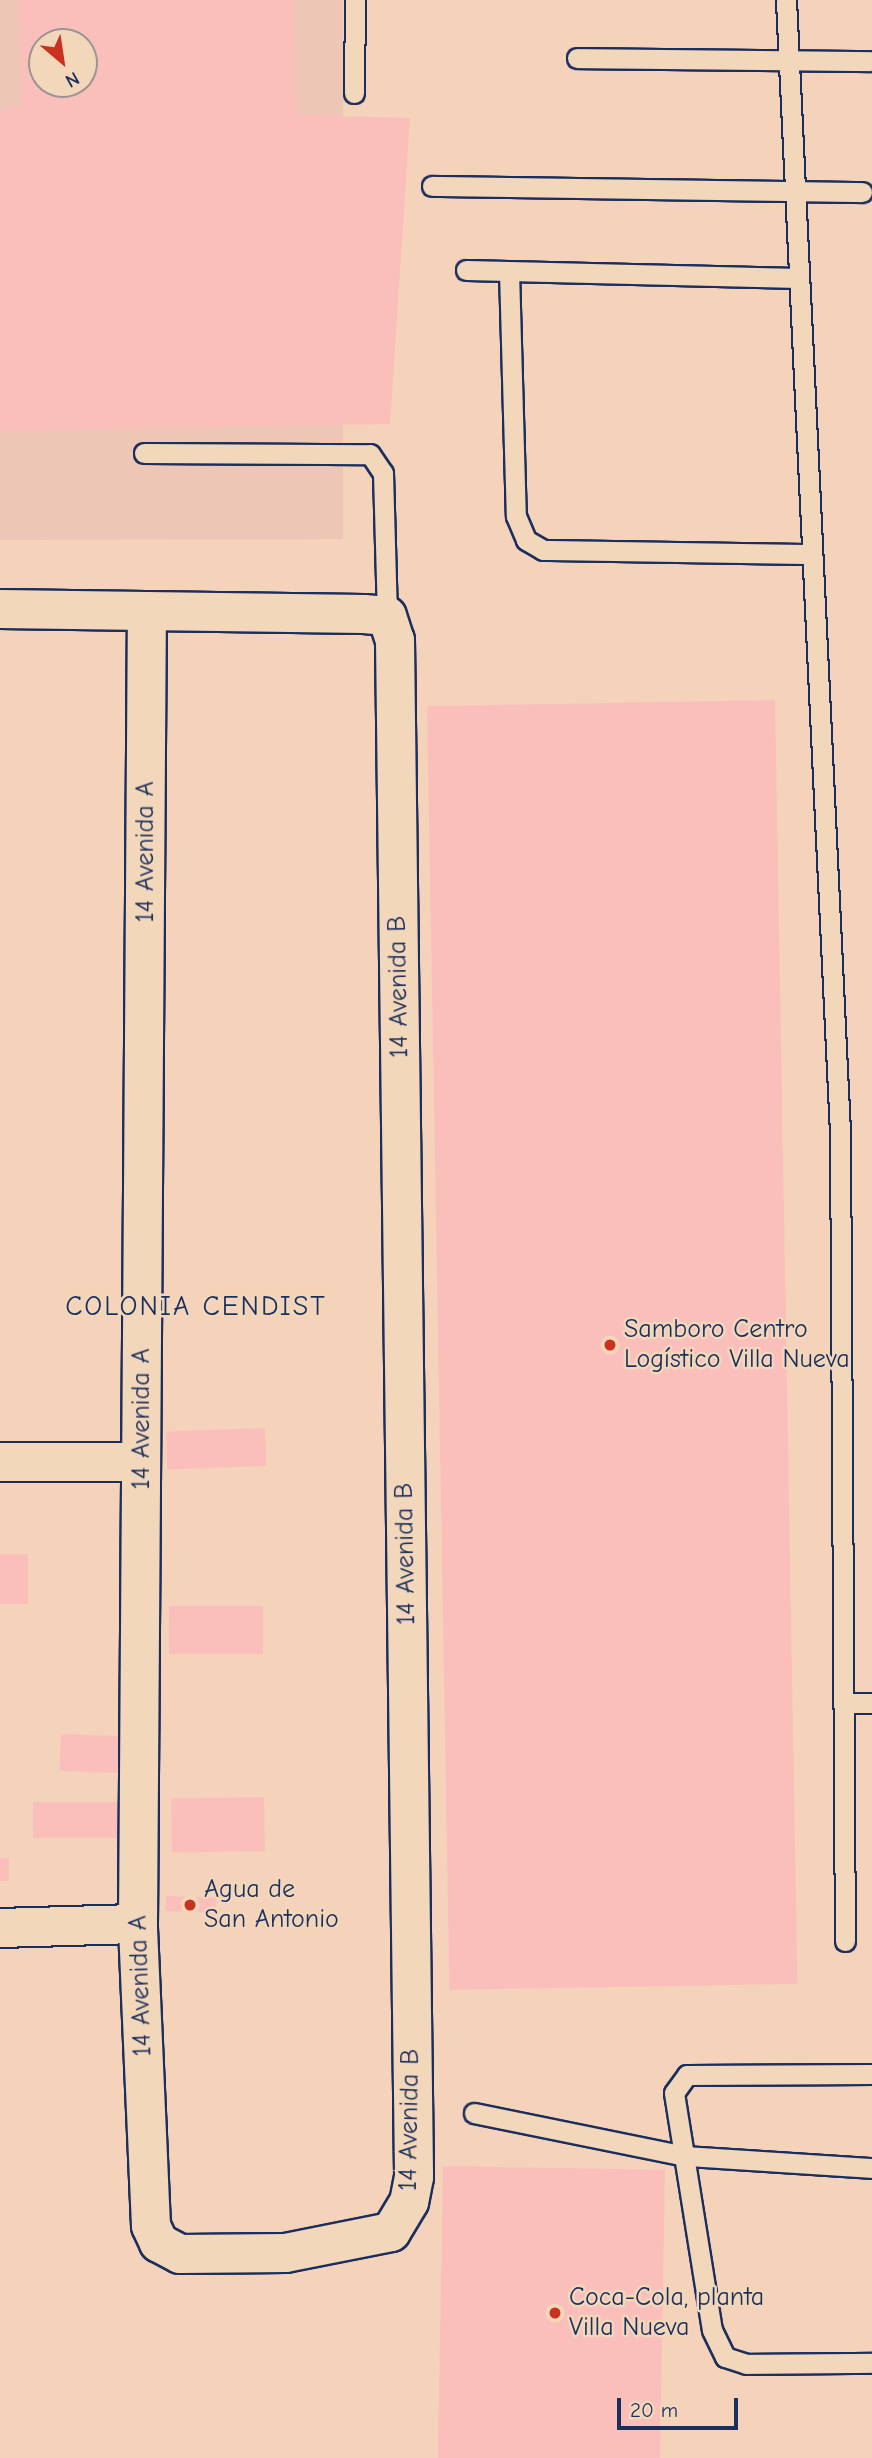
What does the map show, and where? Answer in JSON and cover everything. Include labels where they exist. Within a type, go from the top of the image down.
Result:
[{"type":"street","points":[[0,609],[387,616]]},
{"type":"street","name":"14 Avenida A","points":[[148,611],[138,1924],[151,2226]]},
{"type":"street","name":"14 Avenida B","points":[[151,2226],[159,2243],[180,2254],[286,2253],[391,2232],[409,2202],[414,2177],[395,640],[387,616]]},
{"type":"street","points":[[0,1462],[141,1461]]},
{"type":"street","points":[[0,1927],[138,1924]]},
{"type":"lane","points":[[354,93],[355,0]]},
{"type":"lane","points":[[786,0],[840,1134],[845,1941]]},
{"type":"lane","points":[[577,58],[870,61]]},
{"type":"lane","points":[[432,186],[862,192]]},
{"type":"lane","points":[[466,270],[799,278]]},
{"type":"lane","points":[[509,271],[516,516],[526,540],[543,550],[811,554]]},
{"type":"lane","points":[[144,453],[370,454],[383,473],[387,616]]},
{"type":"lane","points":[[843,1703],[872,1703]]},
{"type":"lane","points":[[872,2074],[687,2075],[674,2093],[712,2330],[725,2357],[746,2364],[872,2363]]},
{"type":"lane","points":[[474,2113],[685,2156],[872,2168]]},
{"type":"shaded area","points":[[0,0],[343,0],[343,539],[0,540]]},
{"type":"building","points":[[19,0],[293,0],[297,115],[410,118],[390,424],[0,431],[0,110],[21,106]]},
{"type":"building","name":"Samboro Centro Logístico Villa Nueva","points":[[775,700],[797,1984],[449,1990],[427,706]]},
{"type":"building","points":[[265,1428],[266,1466],[167,1469],[166,1431]]},
{"type":"building","points":[[0,1554],[28,1554],[28,1604],[0,1604]]},
{"type":"building","points":[[169,1606],[263,1606],[263,1654],[169,1654]]},
{"type":"building","points":[[61,1734],[126,1736],[125,1773],[60,1771]]},
{"type":"building","points":[[264,1797],[265,1851],[172,1853],[171,1799]]},
{"type":"building","points":[[33,1802],[122,1802],[122,1838],[33,1838]]},
{"type":"building","points":[[0,1858],[9,1858],[9,1881],[0,1881]]},
{"type":"building","name":"Agua de San Antonio","points":[[166,1896],[216,1898],[215,1913],[165,1911]]},
{"type":"building","name":"Coca-Cola, planta Villa Nueva","points":[[443,2166],[665,2170],[660,2458],[438,2458]]},
{"type":"place","name":"Samboro Centro Logístico Villa Nueva","points":[[610,1345]]},
{"type":"place","name":"Agua de San Antonio","points":[[190,1905]]},
{"type":"place","name":"Coca-Cola, planta Villa Nueva","points":[[555,2313]]},
{"type":"district","name":"COLONIA CENDIST","points":[[196,1306]]}]
